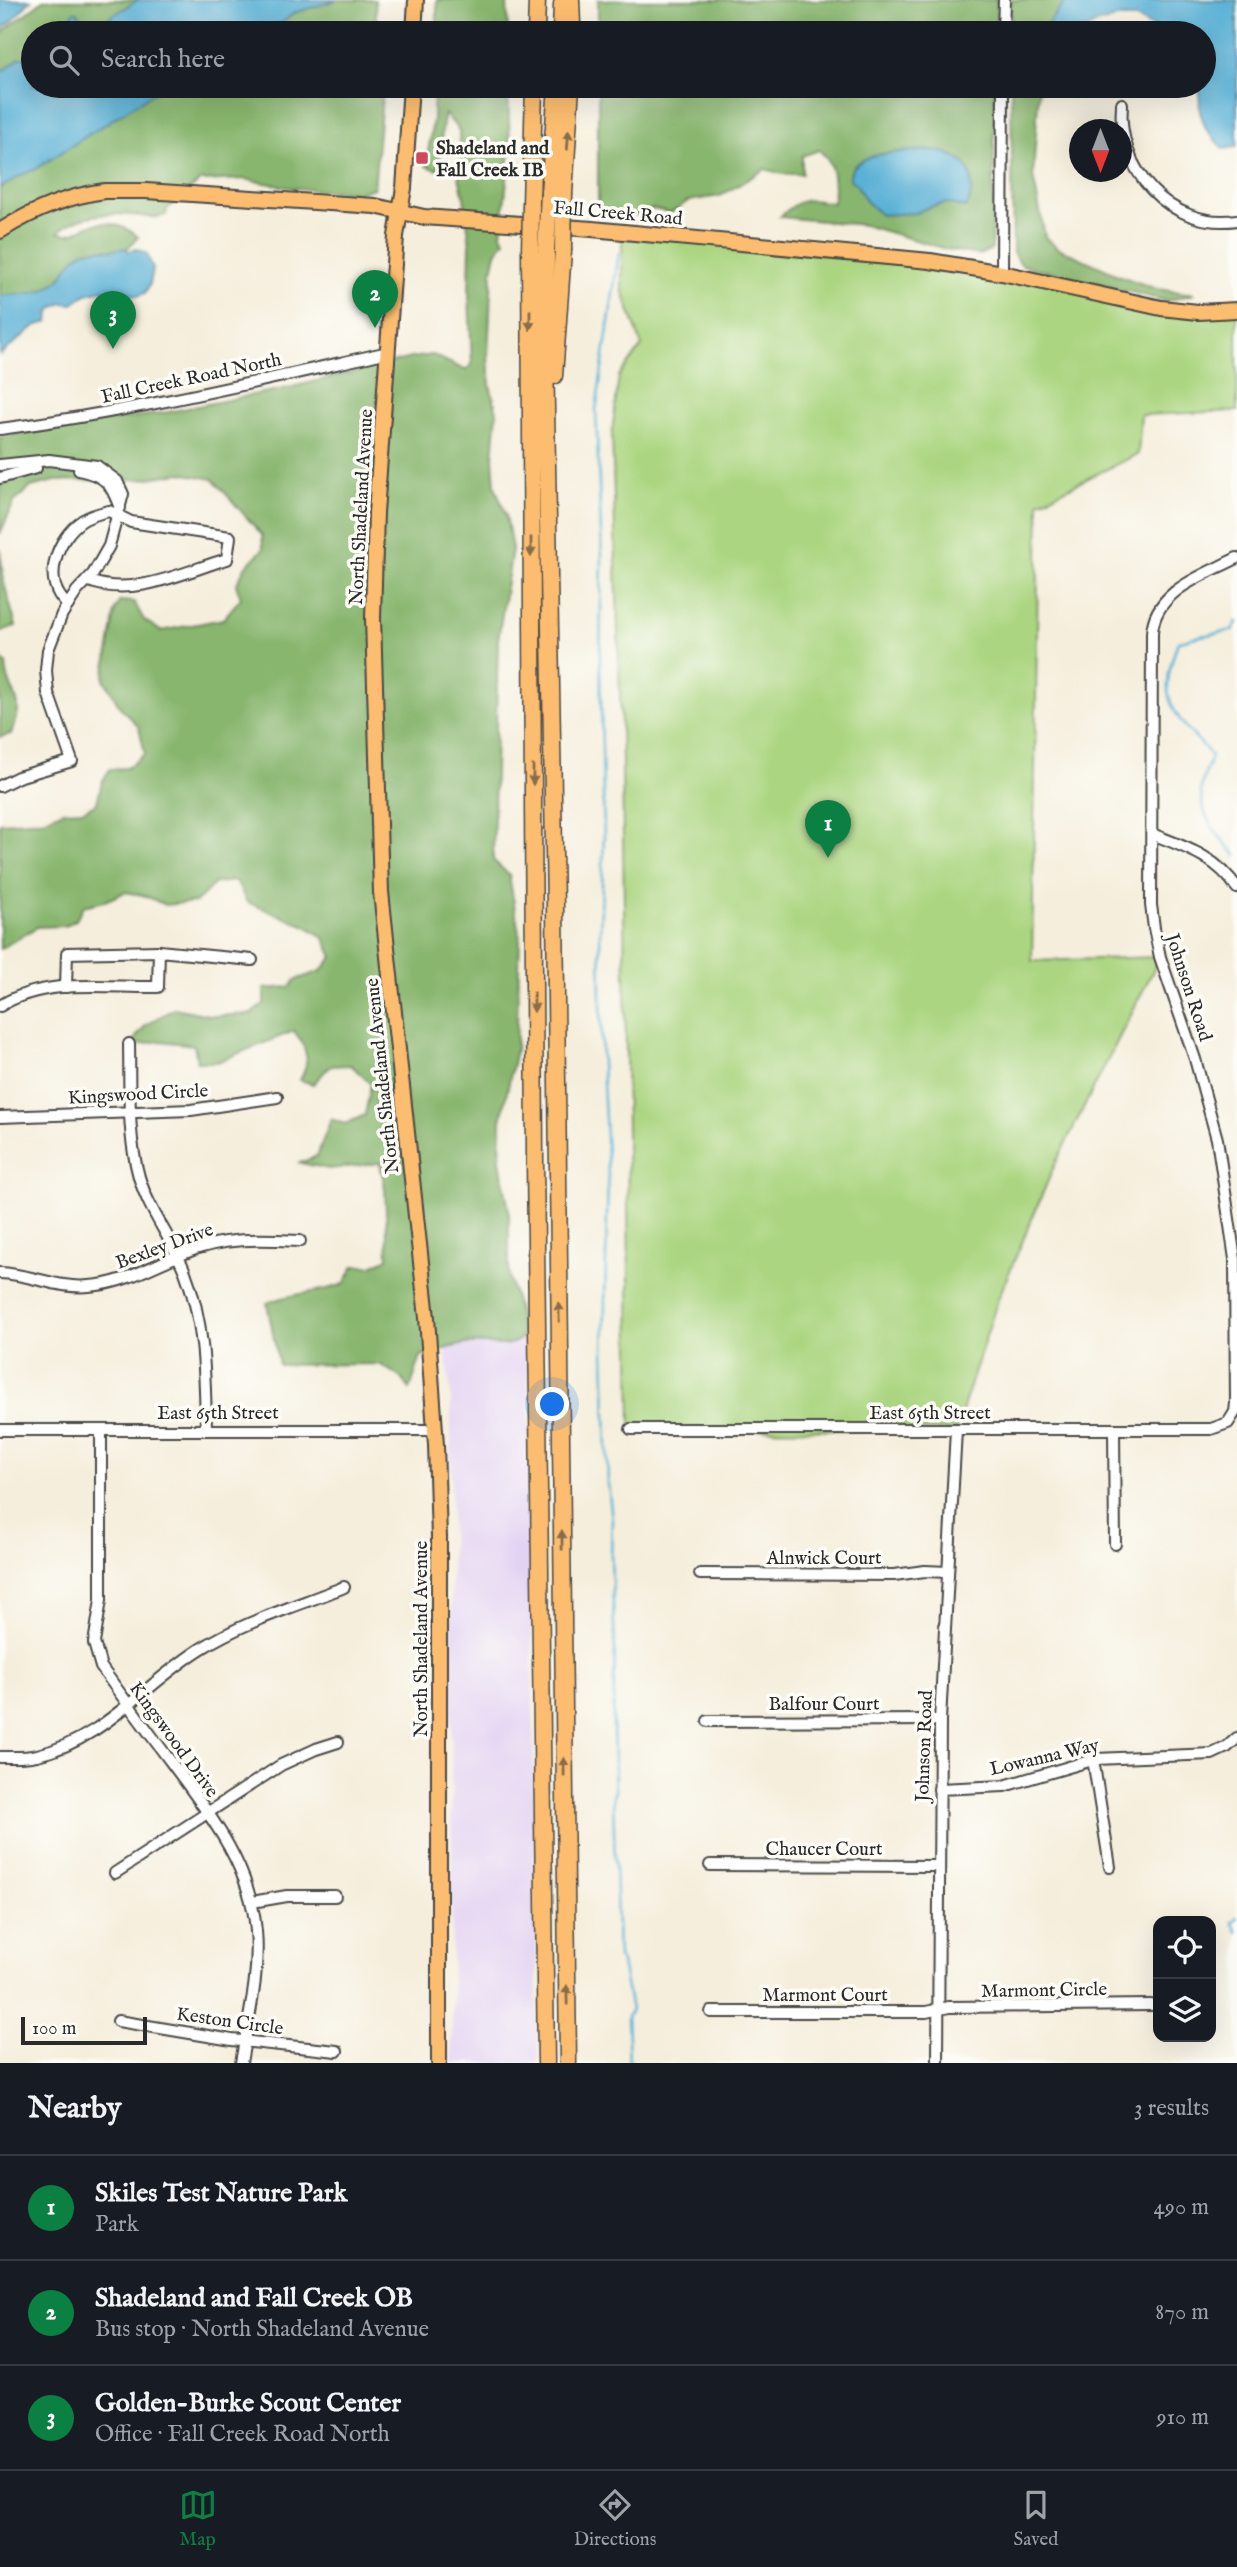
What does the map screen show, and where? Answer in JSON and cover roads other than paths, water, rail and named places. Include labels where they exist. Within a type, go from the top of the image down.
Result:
[{"type":"highway","points":[[536,21],[537,0]]},
{"type":"highway","points":[[561,21],[562,0]]},
{"type":"highway","points":[[571,0],[572,21]]},
{"type":"highway","points":[[576,21],[577,0]]},
{"type":"highway","points":[[534,98],[531,206],[538,251],[548,448],[568,2063]]},
{"type":"highway","points":[[548,448],[563,251],[556,193],[557,98]]},
{"type":"highway","points":[[546,2063],[535,1162],[538,251],[556,193],[569,98]]},
{"type":"main road","points":[[415,21],[416,0]]},
{"type":"main road","name":"North Shadeland Avenue","points":[[410,98],[396,236],[375,520],[373,600],[383,916],[436,1430],[439,1537],[439,2063]]},
{"type":"main road","name":"Fall Creek Road","points":[[0,230],[27,214],[56,202],[89,193],[120,190],[362,205],[424,217],[592,229],[964,265],[1161,308],[1198,312],[1237,310]]},
{"type":"street","points":[[1003,21],[1004,0]]},
{"type":"street","points":[[1002,272],[1003,98]]},
{"type":"street","points":[[1122,104],[1122,127],[1128,153],[1136,171],[1153,192],[1171,206],[1192,216],[1237,220]]},
{"type":"street","name":"Fall Creek Road North","points":[[0,429],[177,400],[389,352]]},
{"type":"street","points":[[0,465],[59,460],[97,466],[117,481],[123,494],[109,546],[89,580],[77,591],[68,605],[52,635],[46,670],[50,701],[72,761],[18,777],[0,786]]},
{"type":"street","points":[[0,478],[51,466],[96,474],[113,490],[119,512],[131,523],[230,537],[227,559],[137,587],[104,586],[89,580]]},
{"type":"street","points":[[68,605],[57,593],[54,579],[55,562],[65,539],[82,521],[96,514],[119,512]]},
{"type":"street","name":"Johnson Road","points":[[1228,1423],[1236,1406],[1232,1235],[1217,1139],[1195,1059],[1155,939],[1151,905],[1152,633],[1159,608],[1177,590],[1237,558]]},
{"type":"street","points":[[1152,834],[1208,858],[1220,867],[1237,888]]},
{"type":"street","points":[[66,987],[67,953],[159,951],[252,960]]},
{"type":"street","points":[[0,1006],[34,991],[66,987],[158,987],[159,951]]},
{"type":"street","points":[[129,1044],[133,1150],[144,1191],[178,1256],[191,1289],[205,1367],[206,1430]]},
{"type":"street","name":"Kingswood Circle","points":[[0,1117],[191,1110],[277,1097]]},
{"type":"street","name":"Bexley Drive","points":[[0,1273],[22,1275],[61,1285],[89,1286],[124,1279],[206,1245],[233,1240],[300,1241]]},
{"type":"street","name":"East 65th Street","points":[[631,1429],[1210,1429],[1228,1423]]},
{"type":"street","points":[[1114,1429],[1115,1544]]},
{"type":"street","name":"East 65th Street","points":[[0,1430],[436,1430]]},
{"type":"street","name":"Kingswood Drive","points":[[101,1430],[101,1600],[94,1648],[101,1667],[207,1813],[240,1867],[252,1902],[257,1933],[257,1957],[242,2063]]},
{"type":"street","name":"Johnson Road","points":[[938,2063],[940,1720],[956,1430]]},
{"type":"street","name":"Alnwick Court","points":[[700,1573],[894,1575],[925,1571],[948,1572]]},
{"type":"street","points":[[0,1757],[27,1757],[61,1748],[88,1734],[178,1664],[214,1641],[344,1587]]},
{"type":"street","name":"Balfour Court","points":[[708,1721],[940,1720]]},
{"type":"street","name":"Lowanna Way","points":[[939,1789],[1004,1786],[1093,1759],[1204,1755],[1220,1751],[1237,1738]]},
{"type":"street","points":[[115,1873],[281,1765],[338,1742]]},
{"type":"street","points":[[1093,1759],[1110,1867]]},
{"type":"street","name":"Chaucer Court","points":[[710,1865],[938,1866]]},
{"type":"street","points":[[252,1902],[287,1896],[335,1896]]},
{"type":"street","name":"Marmont Circle","points":[[938,2009],[1151,2005]]},
{"type":"street","name":"Marmont Court","points":[[711,2012],[926,2012],[938,2009]]},
{"type":"street","name":"Keston Circle","points":[[118,2021],[245,2041],[337,2051]]},
{"type":"water","points":[[0,0],[31,0],[0,30]]},
{"type":"water","points":[[138,0],[338,0],[294,13],[284,21],[104,21]]},
{"type":"water","points":[[1066,0],[1237,0],[1237,147],[1223,149],[1206,129],[1200,112],[1199,98],[1216,98],[1216,21],[1142,21],[1136,18],[1117,18],[1107,21],[1050,21]]},
{"type":"water","points":[[74,12],[78,12],[80,21],[70,21]]},
{"type":"water","points":[[20,58],[21,98],[145,98],[34,170],[0,188],[0,68],[4,70]]},
{"type":"water","points":[[935,150],[958,158],[968,168],[972,183],[970,200],[965,208],[947,203],[916,213],[881,215],[850,180],[852,170],[859,162],[870,157]]},
{"type":"water","points":[[126,248],[128,251],[137,249],[147,254],[153,269],[145,293],[138,296],[103,290],[86,294],[73,304],[62,303],[51,309],[48,322],[35,326],[0,355],[0,295],[33,293],[48,288],[83,252]]},
{"type":"waterway","points":[[619,253],[596,410],[602,557],[602,1064],[608,1174],[604,1350],[615,1649],[613,1797],[618,1958],[622,1963],[631,2010],[627,2017],[629,2063]]},
{"type":"waterway","points":[[1237,622],[1232,630],[1178,642],[1168,680],[1170,702],[1175,712],[1211,756],[1202,783],[1205,814],[1216,832],[1237,856]]},
{"type":"waterway","points":[[1237,1917],[1232,1922],[1237,1932]]},
{"type":"place","name":"Shadeland and Fall Creek IB","points":[[422,158]]},
{"type":"place","name":"Shadeland and Fall Creek OB","points":[[375,328]]},
{"type":"place","name":"Golden-Burke Scout Center","points":[[113,349]]},
{"type":"place","name":"Skiles Test Nature Park","points":[[828,858]]}]
